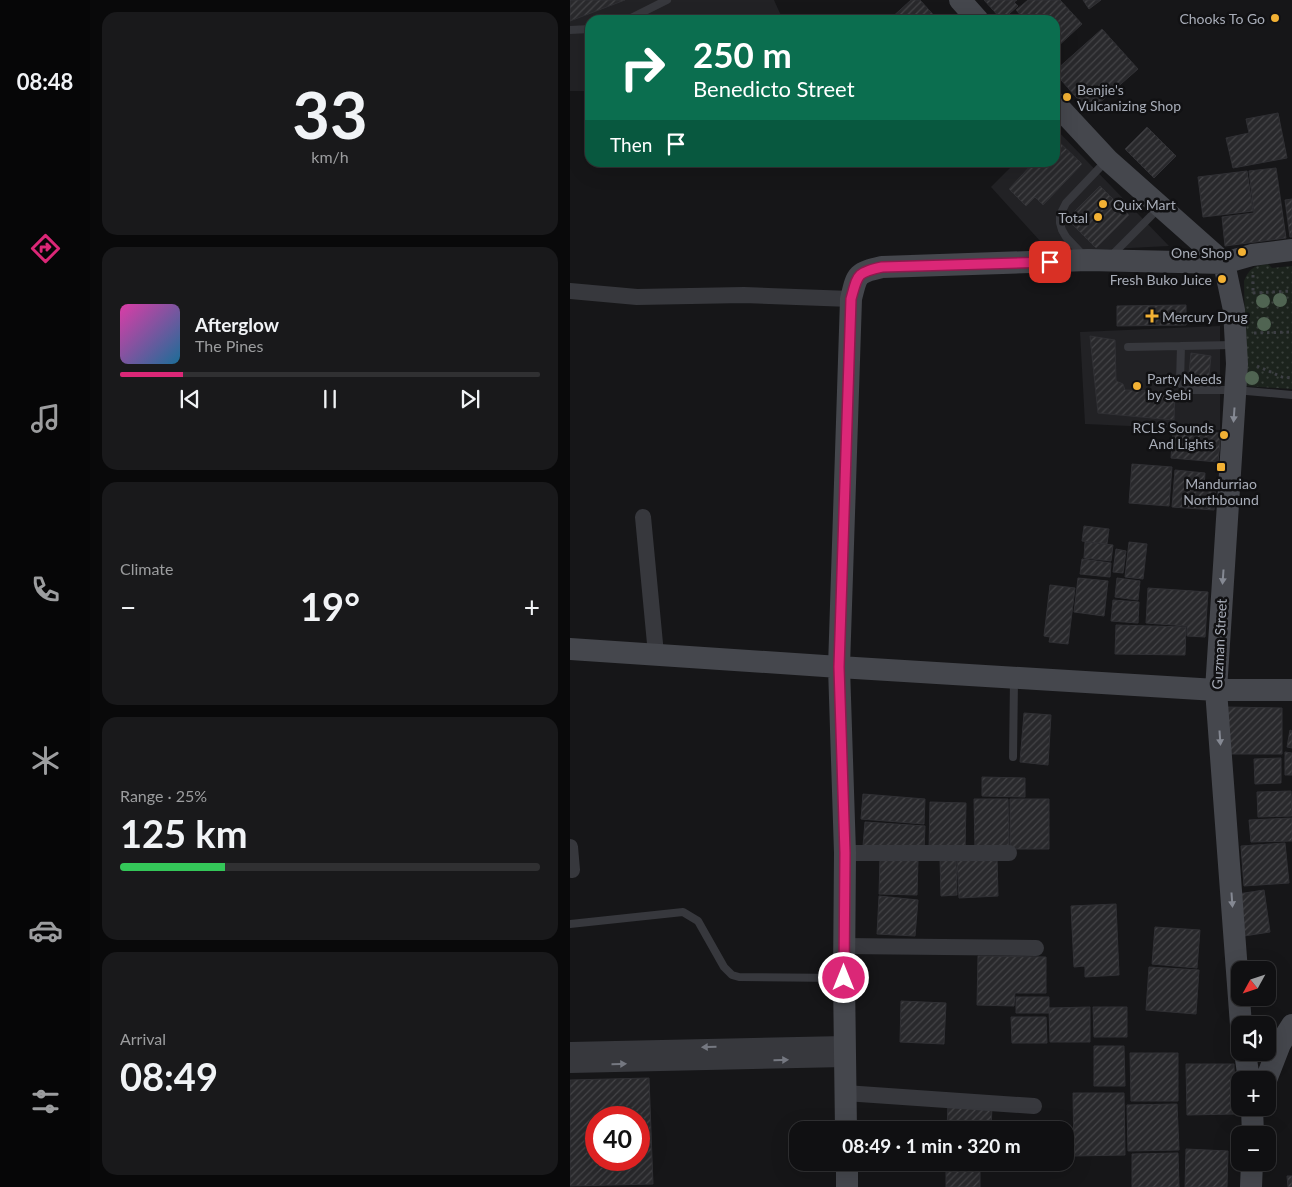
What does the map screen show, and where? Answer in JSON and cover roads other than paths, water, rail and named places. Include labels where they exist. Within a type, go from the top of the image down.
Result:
[{"type":"street","points":[[960,0],[974,15]]},
{"type":"street","points":[[1060,108],[1108,160],[1224,263]]},
{"type":"street","points":[[846,1121],[845,853],[839,667],[851,299],[856,279],[865,271],[882,267],[1097,261],[1224,263],[1252,255],[1292,250]]},
{"type":"street","name":"Guzman Street","points":[[1224,263],[1232,295],[1237,347],[1216,690],[1240,1016]]},
{"type":"street","points":[[570,291],[637,297],[744,295],[851,299]]},
{"type":"street","points":[[643,517],[656,654]]},
{"type":"street","points":[[570,649],[1216,690],[1292,690]]},
{"type":"street","points":[[570,847],[572,870]]},
{"type":"street","points":[[845,853],[1009,853]]},
{"type":"street","points":[[844,946],[1036,948]]},
{"type":"street","points":[[1270,1071],[1280,1044],[1292,1025]]},
{"type":"street","points":[[570,1050],[663,1056]]},
{"type":"street","points":[[570,1065],[663,1056],[845,1051]]},
{"type":"street","points":[[845,1093],[1034,1106]]},
{"type":"street","points":[[846,1171],[847,1187]]},
{"type":"street","points":[[1251,1187],[1252,1171]]},
{"type":"lane","points":[[637,15],[667,0]]},
{"type":"lane","points":[[570,30],[585,28]]},
{"type":"lane","points":[[1108,160],[1066,203],[1060,215],[1062,230],[1066,237],[1097,261],[1160,207]]},
{"type":"lane","points":[[1181,346],[1180,382],[1186,390],[1235,390],[1292,395]]},
{"type":"lane","points":[[1128,347],[1237,347]]},
{"type":"lane","points":[[1013,757],[1014,678]]},
{"type":"lane","points":[[570,924],[683,912],[698,921],[724,967],[732,975],[739,977],[844,978]]},
{"type":"place","name":"Chooks To Go","points":[[1275,18]]},
{"type":"place","name":"Benjie's Vulcanizing Shop","points":[[1067,97]]},
{"type":"place","name":"Quix Mart","points":[[1103,204]]},
{"type":"place","name":"Total","points":[[1098,217]]},
{"type":"place","name":"One Shop","points":[[1242,252]]},
{"type":"place","name":"Fresh Buko Juice","points":[[1222,279]]},
{"type":"place","name":"Mercury Drug","points":[[1152,316]]},
{"type":"place","name":"Party Needs by Sebi","points":[[1137,386]]},
{"type":"place","name":"RCLS Sounds And Lights","points":[[1224,435]]},
{"type":"place","name":"Mandurriao Northbound","points":[[1221,467]]}]
